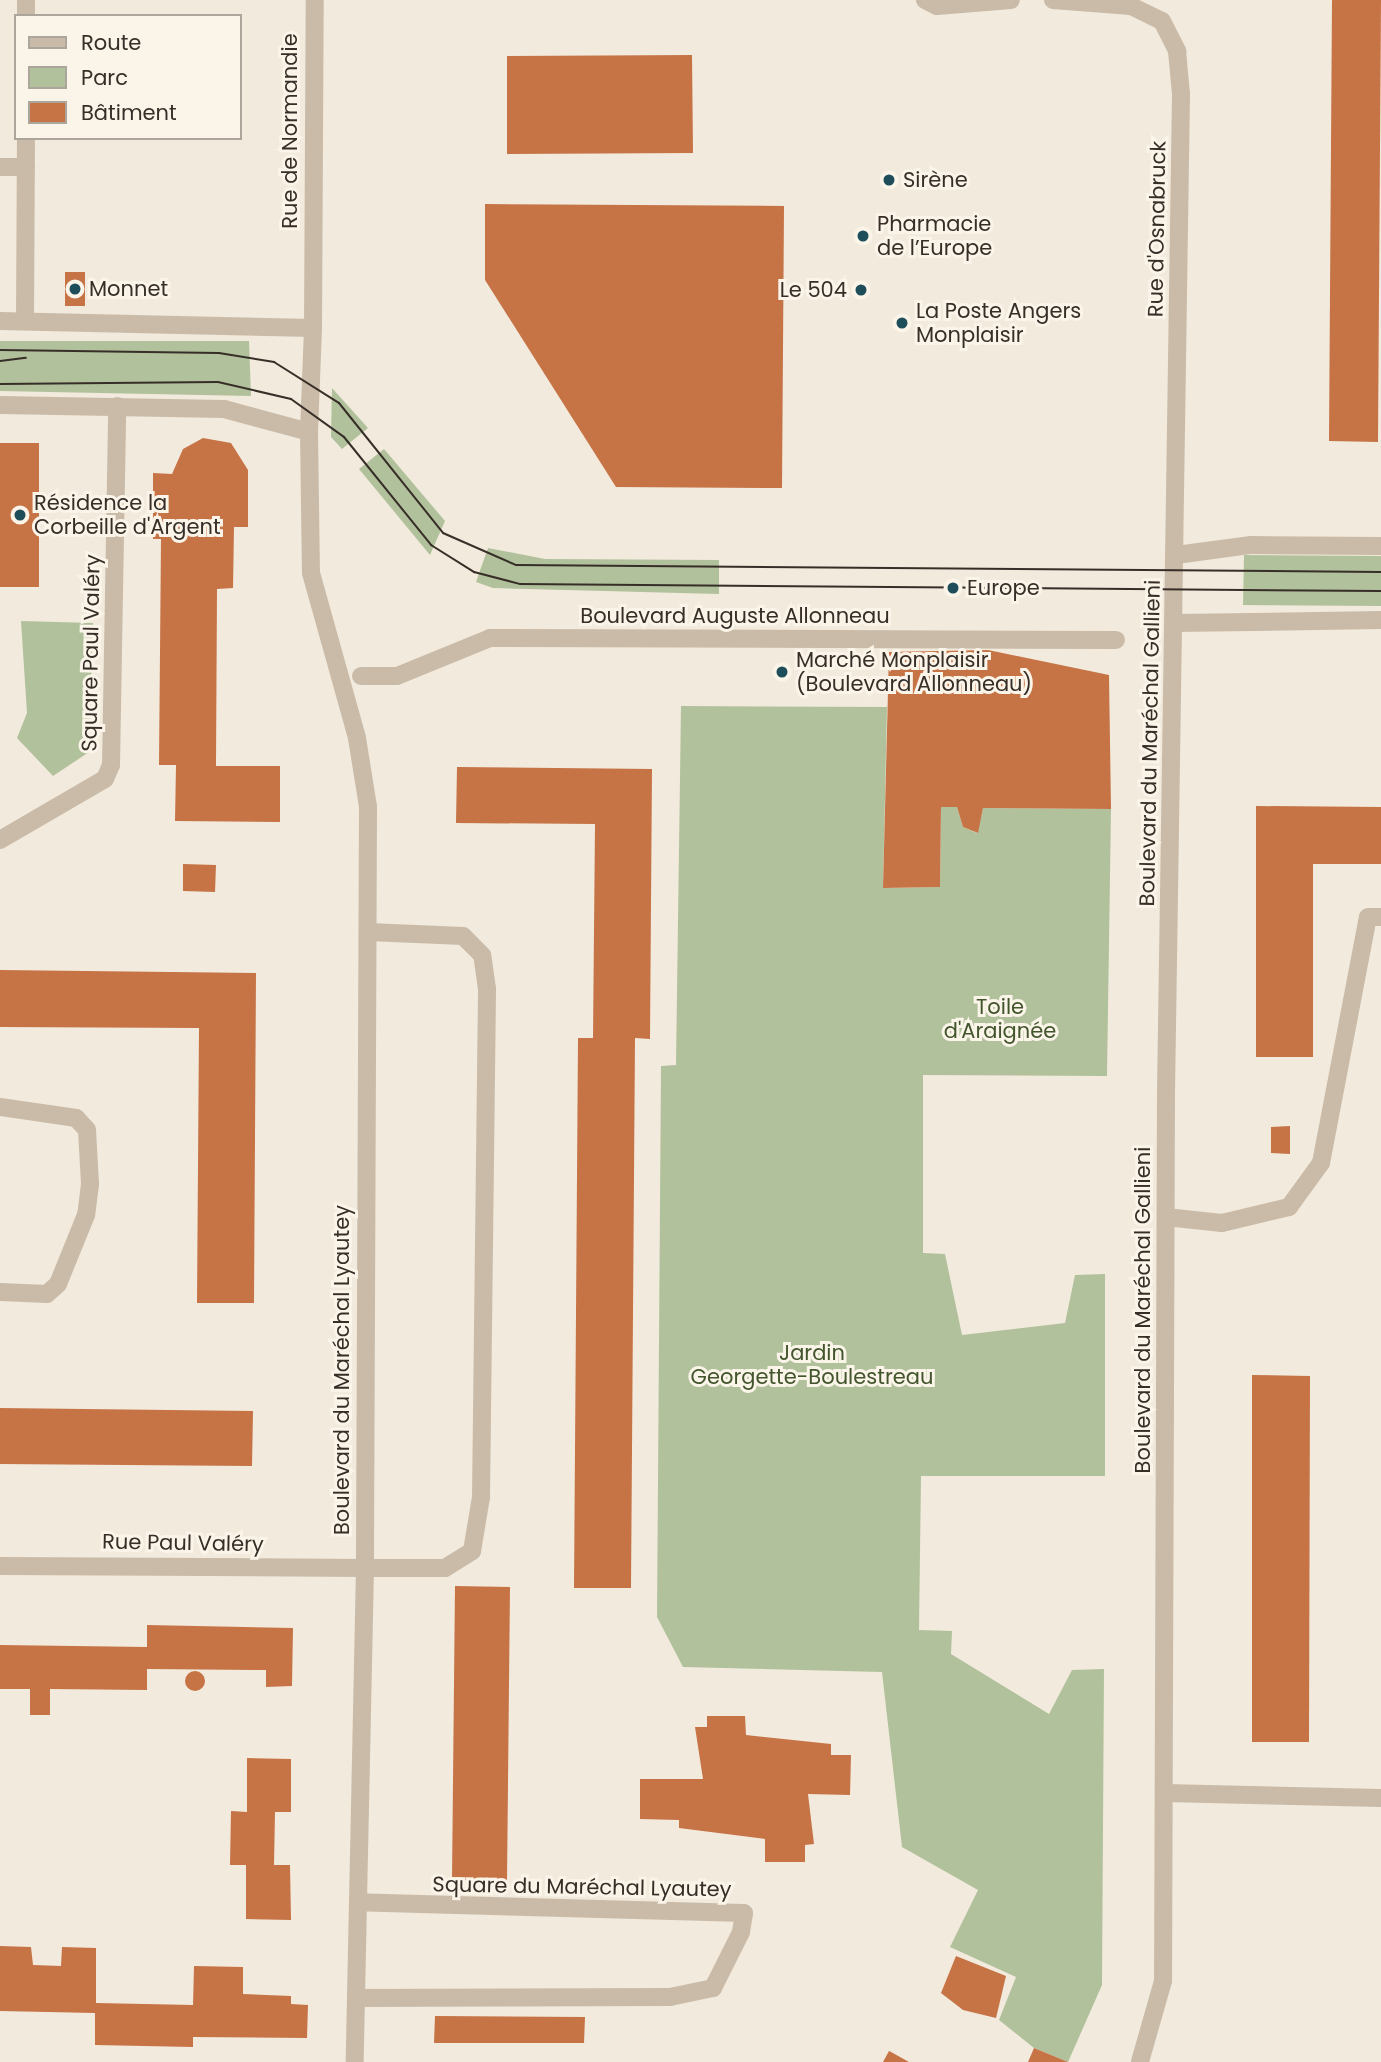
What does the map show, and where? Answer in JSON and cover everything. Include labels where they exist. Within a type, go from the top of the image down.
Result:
[{"type":"street","name":"Rue de Normandie","points":[[309,432],[313,328],[315,0]]},
{"type":"street","points":[[925,0],[937,6],[1011,0]]},
{"type":"street","name":"Rue d'Osnabruck","points":[[1053,0],[1131,6],[1162,20],[1177,51],[1176,555]]},
{"type":"street","points":[[25,321],[26,140]]},
{"type":"street","points":[[0,167],[26,167]]},
{"type":"street","points":[[0,321],[313,328]]},
{"type":"street","points":[[0,405],[224,409],[309,432]]},
{"type":"street","name":"Square Paul Valéry","points":[[0,840],[105,779],[111,765],[117,406]]},
{"type":"street","name":"Boulevard du Maréchal Lyautey","points":[[309,432],[311,573],[341,681],[368,807],[365,1568],[355,2062]]},
{"type":"street","points":[[1176,555],[1251,545],[1381,546]]},
{"type":"street","name":"Boulevard du Maréchal Gallieni","points":[[1140,2062],[1163,1982],[1166,1217],[1176,555]]},
{"type":"street","points":[[1175,623],[1381,620]]},
{"type":"street","name":"Boulevard Auguste Allonneau","points":[[361,676],[397,676],[489,638],[1116,640]]},
{"type":"street","points":[[1166,1217],[1222,1223],[1257,1218],[1289,1207],[1321,1163],[1368,917],[1381,917]]},
{"type":"street","name":"Rue Paul Valéry","points":[[0,1566],[445,1568],[472,1551],[481,1497],[487,989],[482,956],[463,936],[368,932]]},
{"type":"street","points":[[0,1107],[76,1118],[87,1130],[90,1184],[86,1215],[58,1284],[47,1294],[0,1292]]},
{"type":"street","points":[[1165,1793],[1381,1798]]},
{"type":"street","name":"Square du Maréchal Lyautey","points":[[356,1998],[670,1997],[713,1988],[741,1932],[744,1913],[358,1902]]},
{"type":"green space","points":[[0,341],[249,341],[251,396],[0,391]]},
{"type":"green space","points":[[332,388],[368,428],[342,449],[331,437]]},
{"type":"green space","points":[[384,449],[445,521],[430,555],[359,469]]},
{"type":"green space","points":[[488,548],[545,559],[719,560],[719,594],[493,588],[476,582]]},
{"type":"green space","points":[[1244,555],[1381,556],[1381,606],[1243,605]]},
{"type":"green space","points":[[21,621],[93,623],[89,752],[53,776],[17,738],[27,713]]},
{"type":"green space","name":"Jardin Georgette-Boulestreau","points":[[681,706],[887,707],[883,888],[940,887],[941,807],[957,807],[963,827],[977,833],[983,808],[1111,809],[1107,1076],[923,1075],[923,1253],[945,1254],[962,1335],[1065,1323],[1075,1275],[1105,1274],[1105,1476],[921,1476],[919,1630],[952,1631],[951,1654],[1049,1714],[1072,1670],[1104,1669],[1102,1985],[1068,2062],[1034,2048],[999,2020],[1016,1977],[950,1947],[978,1890],[902,1847],[882,1672],[683,1667],[657,1617],[661,1066],[676,1065]]},
{"type":"building","points":[[1332,0],[1381,0],[1378,442],[1329,441]]},
{"type":"building","points":[[692,55],[693,153],[507,154],[507,56]]},
{"type":"building","points":[[485,204],[784,206],[782,488],[616,487],[485,280]]},
{"type":"building","name":"Monnet","points":[[65,272],[85,272],[85,306],[65,306]]},
{"type":"building","points":[[203,438],[231,443],[248,470],[248,527],[234,527],[233,588],[217,589],[216,766],[280,766],[280,822],[175,821],[176,765],[159,765],[161,539],[153,539],[153,473],[172,474],[183,449]]},
{"type":"building","name":"Résidence la Corbeille d'Argent","points":[[0,443],[39,443],[39,587],[0,587]]},
{"type":"building","points":[[988,650],[1109,675],[1111,809],[983,808],[978,833],[963,827],[957,807],[941,807],[940,887],[883,888],[889,652]]},
{"type":"building","points":[[457,767],[652,769],[650,1039],[635,1038],[631,1588],[574,1588],[578,1038],[593,1038],[595,824],[456,823]]},
{"type":"building","points":[[1256,806],[1381,807],[1381,864],[1313,864],[1313,1057],[1256,1057]]},
{"type":"building","points":[[183,864],[216,865],[215,892],[183,891]]},
{"type":"building","points":[[0,970],[256,973],[254,1303],[197,1303],[199,1028],[0,1027]]},
{"type":"building","points":[[1290,1126],[1290,1154],[1271,1153],[1271,1127]]},
{"type":"building","points":[[1252,1375],[1310,1376],[1309,1742],[1252,1742]]},
{"type":"building","points":[[0,1408],[253,1411],[252,1466],[0,1464]]},
{"type":"building","points":[[455,1586],[510,1587],[507,1881],[452,1880]]},
{"type":"building","points":[[147,1625],[293,1628],[292,1686],[266,1687],[266,1670],[147,1669],[147,1690],[50,1689],[50,1715],[30,1715],[30,1689],[0,1689],[0,1645],[147,1647]]},
{"type":"building","points":[[191,1671],[199,1671],[205,1681],[199,1691],[191,1691],[185,1685],[185,1677]]},
{"type":"building","points":[[707,1716],[745,1716],[746,1735],[831,1744],[831,1755],[851,1755],[850,1795],[808,1794],[814,1844],[805,1845],[805,1862],[765,1862],[765,1839],[679,1828],[679,1820],[640,1819],[640,1779],[703,1779],[695,1727],[707,1727]]},
{"type":"building","points":[[247,1758],[291,1759],[291,1812],[275,1812],[274,1865],[290,1865],[291,1920],[246,1919],[246,1865],[230,1865],[231,1811],[247,1812]]},
{"type":"building","points":[[0,1946],[31,1947],[33,1965],[61,1966],[62,1947],[96,1948],[96,2003],[193,2005],[194,1966],[243,1967],[243,1994],[291,1996],[291,2004],[308,2005],[307,2038],[193,2037],[193,2047],[95,2045],[95,2013],[0,2011]]},
{"type":"building","points":[[956,1956],[1006,1976],[996,2018],[963,2010],[941,1993]]},
{"type":"building","points":[[435,2016],[585,2017],[584,2043],[434,2043]]},
{"type":"building","points":[[1034,2048],[1068,2062],[1028,2062]]},
{"type":"building","points":[[889,2051],[891,2052],[909,2062],[883,2062]]},
{"type":"tram line","points":[[0,350],[219,353],[274,362],[339,403],[443,533],[516,565],[1381,572]]},
{"type":"tram line","points":[[0,361],[26,358]]},
{"type":"tram line","points":[[0,384],[218,382],[291,399],[344,437],[431,545],[474,572],[520,584],[1381,591]]},
{"type":"place","name":"Sirène","points":[[889,180]]},
{"type":"place","name":"Pharmacie de l’Europe","points":[[863,236]]},
{"type":"place","name":"Monnet","points":[[75,289]]},
{"type":"place","name":"Le 504","points":[[861,290]]},
{"type":"place","name":"La Poste Angers Monplaisir","points":[[902,323]]},
{"type":"place","name":"Résidence la Corbeille d'Argent","points":[[20,515]]},
{"type":"place","name":"Europe","points":[[953,588]]},
{"type":"place","name":"Marché Monplaisir (Boulevard Allonneau)","points":[[782,672]]},
{"type":"park label","name":"Toile d'Araignée","points":[[1000,1019]]}]
